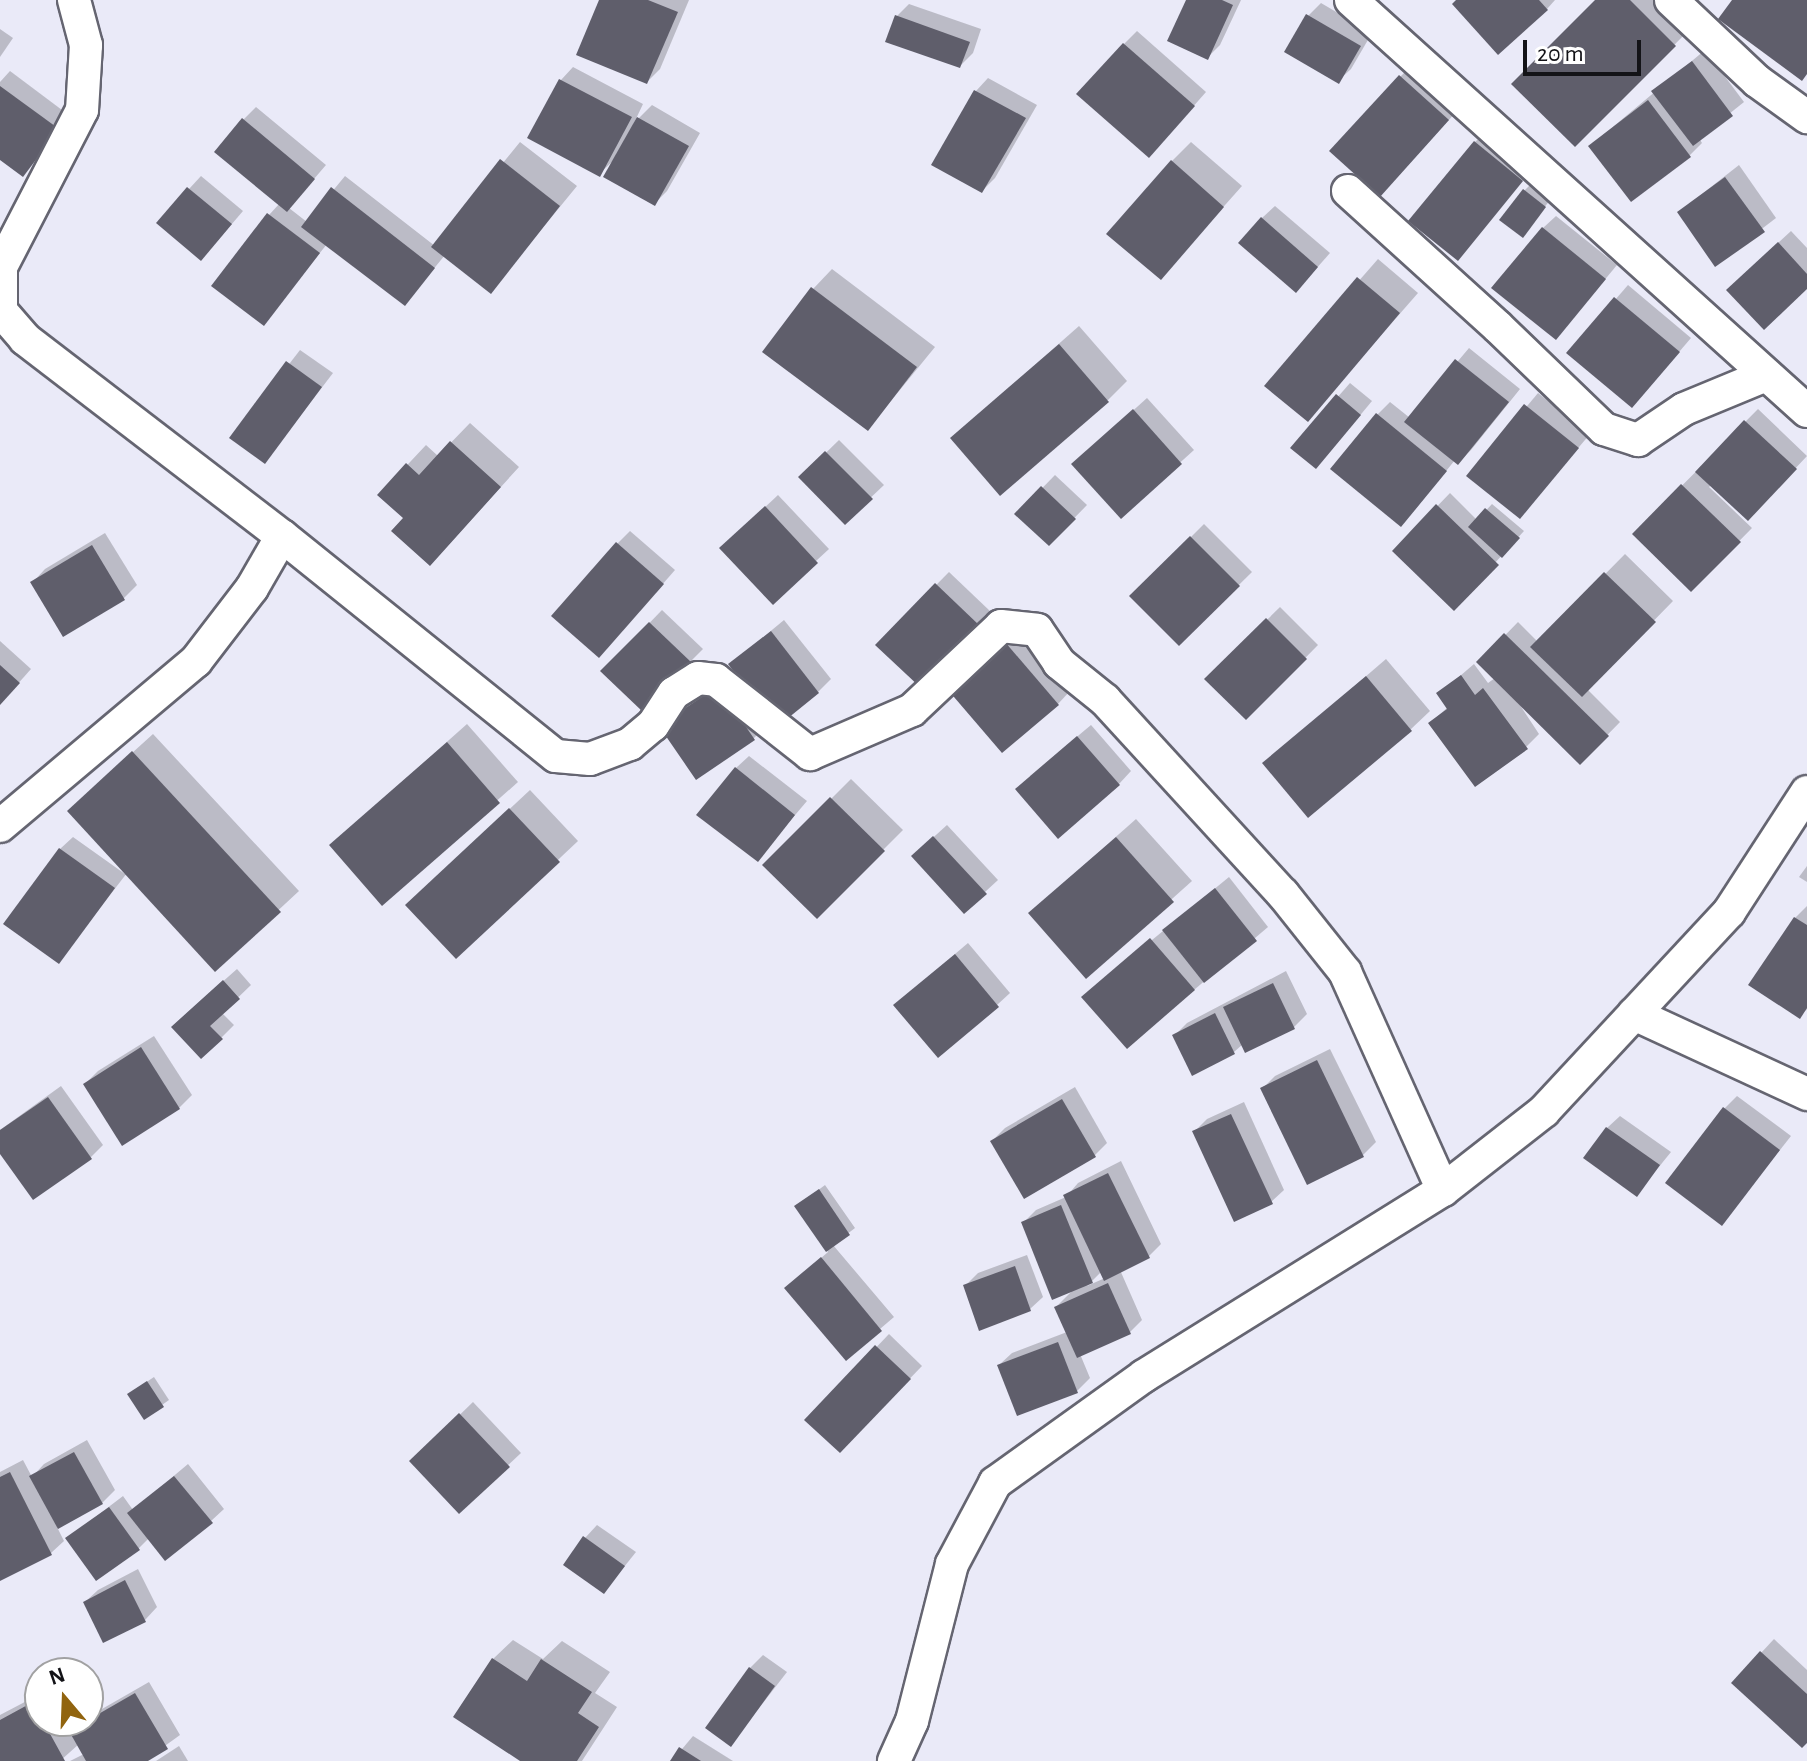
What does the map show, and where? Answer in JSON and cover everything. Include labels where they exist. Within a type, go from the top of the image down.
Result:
[{"type":"street","points":[[74,0],[86,45],[82,110],[1,267],[1,311],[25,339],[91,393],[282,536],[556,756],[590,759],[630,744],[653,725],[674,693],[698,678],[716,680],[810,754],[912,710],[1001,626],[1037,630],[1059,663],[1105,700],[1283,894],[1345,972],[1443,1190]]},
{"type":"street","points":[[1351,0],[1807,411]]},
{"type":"street","points":[[1671,0],[1757,81],[1807,117]]},
{"type":"street","points":[[1348,191],[1604,429],[1638,440],[1684,409],[1766,375]]},
{"type":"street","points":[[0,826],[196,661],[252,588],[282,536]]},
{"type":"street","points":[[894,1761],[912,1721],[952,1564],[995,1483],[1144,1376],[1443,1190],[1544,1111],[1729,912],[1807,792]]},
{"type":"street","points":[[1634,1014],[1807,1094]]},
{"type":"building","points":[[599,0],[648,0],[678,12],[647,84],[576,55]]},
{"type":"building","points":[[1186,0],[1222,0],[1233,5],[1208,60],[1167,41]]},
{"type":"building","points":[[1456,0],[1539,0],[1548,10],[1498,55],[1452,4]]},
{"type":"building","points":[[1595,0],[1630,0],[1676,46],[1575,147],[1511,84]]},
{"type":"building","points":[[1732,0],[1807,0],[1807,74],[1802,81],[1718,19]]},
{"type":"building","points":[[1306,14],[1361,46],[1339,84],[1284,52]]},
{"type":"building","points":[[895,15],[970,42],[960,68],[885,42]]},
{"type":"building","points":[[1123,43],[1195,106],[1149,158],[1076,94]]},
{"type":"building","points":[[1692,61],[1733,116],[1693,146],[1651,91]]},
{"type":"building","points":[[1399,75],[1449,120],[1380,197],[1329,151]]},
{"type":"building","points":[[559,79],[632,117],[600,177],[527,138]]},
{"type":"building","points":[[0,86],[59,129],[23,177],[0,160]]},
{"type":"building","points":[[974,90],[1026,118],[982,193],[931,165]]},
{"type":"building","points":[[1648,100],[1691,157],[1631,202],[1588,146]]},
{"type":"building","points":[[637,117],[689,146],[655,206],[603,177]]},
{"type":"building","points":[[242,118],[315,179],[287,212],[214,152]]},
{"type":"building","points":[[1474,141],[1523,181],[1458,261],[1408,221]]},
{"type":"building","points":[[500,159],[560,206],[491,294],[431,247]]},
{"type":"building","points":[[1171,160],[1224,207],[1161,280],[1106,234]]},
{"type":"building","points":[[1725,177],[1765,232],[1715,267],[1677,212]]},
{"type":"building","points":[[187,187],[232,224],[201,261],[156,223]]},
{"type":"building","points":[[331,187],[435,268],[405,306],[301,227]]},
{"type":"building","points":[[1523,189],[1546,207],[1523,238],[1499,220]]},
{"type":"building","points":[[267,213],[320,253],[264,326],[211,286]]},
{"type":"building","points":[[1261,217],[1318,267],[1296,293],[1238,243]]},
{"type":"building","points":[[1542,227],[1606,279],[1556,340],[1491,288]]},
{"type":"building","points":[[1778,242],[1807,274],[1807,289],[1764,330],[1726,290]]},
{"type":"building","points":[[1357,277],[1400,313],[1308,422],[1264,386]]},
{"type":"building","points":[[811,287],[917,367],[868,431],[762,352]]},
{"type":"building","points":[[1614,297],[1680,352],[1632,408],[1566,353]]},
{"type":"building","points":[[1059,344],[1109,402],[1000,496],[950,438]]},
{"type":"building","points":[[1455,359],[1509,402],[1458,465],[1404,422]]},
{"type":"building","points":[[286,361],[322,387],[265,464],[229,438]]},
{"type":"building","points":[[1336,394],[1361,415],[1316,469],[1290,448]]},
{"type":"building","points":[[1524,404],[1579,448],[1520,519],[1466,476]]},
{"type":"building","points":[[1133,409],[1182,464],[1121,519],[1071,464]]},
{"type":"building","points":[[1376,413],[1447,471],[1401,527],[1330,469]]},
{"type":"building","points":[[1744,420],[1797,469],[1748,521],[1695,472]]},
{"type":"building","points":[[450,441],[501,487],[430,566],[391,531],[403,518],[377,495],[406,463],[419,475]]},
{"type":"building","points":[[825,451],[873,499],[845,525],[798,477]]},
{"type":"building","points":[[1681,484],[1741,542],[1691,592],[1632,534]]},
{"type":"building","points":[[1041,486],[1076,519],[1049,546],[1014,514]]},
{"type":"building","points":[[1436,504],[1499,565],[1454,611],[1392,551]]},
{"type":"building","points":[[765,506],[818,563],[773,605],[719,548]]},
{"type":"building","points":[[1485,508],[1520,538],[1502,558],[1468,527]]},
{"type":"building","points":[[1190,536],[1240,586],[1179,646],[1129,596]]},
{"type":"building","points":[[616,542],[664,584],[599,658],[551,616]]},
{"type":"building","points":[[92,545],[125,600],[63,637],[30,582]]},
{"type":"building","points":[[1604,572],[1656,622],[1582,697],[1530,647]]},
{"type":"building","points":[[935,583],[980,626],[921,688],[875,645]]},
{"type":"building","points":[[1266,618],[1307,659],[1246,720],[1204,679]]},
{"type":"building","points":[[649,622],[692,663],[643,712],[600,671]]},
{"type":"building","points":[[771,631],[819,693],[777,727],[728,664]]},
{"type":"building","points":[[1504,633],[1609,736],[1580,765],[1476,662]]},
{"type":"building","points":[[1005,642],[1059,705],[1002,753],[948,690]]},
{"type":"building","points":[[0,665],[20,683],[0,705]]},
{"type":"building","points":[[1461,675],[1475,695],[1483,688],[1528,749],[1475,787],[1428,723],[1447,709],[1436,693]]},
{"type":"building","points":[[1366,676],[1412,731],[1308,818],[1262,763]]},
{"type":"building","points":[[718,686],[755,740],[696,780],[659,726]]},
{"type":"building","points":[[1077,736],[1120,785],[1058,839],[1015,789]]},
{"type":"building","points":[[447,742],[500,803],[382,906],[329,845]]},
{"type":"building","points":[[132,751],[281,912],[215,972],[67,811]]},
{"type":"building","points":[[735,767],[795,815],[758,862],[696,815]]},
{"type":"building","points":[[830,797],[885,851],[817,919],[762,865]]},
{"type":"building","points":[[509,808],[560,862],[456,959],[405,905]]},
{"type":"building","points":[[933,836],[987,894],[964,914],[911,856]]},
{"type":"building","points":[[1116,837],[1174,902],[1086,979],[1028,913]]},
{"type":"building","points":[[59,848],[115,888],[59,964],[3,924]]},
{"type":"building","points":[[1215,888],[1257,941],[1204,983],[1162,930]]},
{"type":"building","points":[[1794,917],[1807,925],[1807,1008],[1800,1019],[1748,985]]},
{"type":"building","points":[[1150,938],[1195,990],[1127,1049],[1081,997]]},
{"type":"building","points":[[955,954],[999,1007],[938,1058],[893,1005]]},
{"type":"building","points":[[223,980],[240,999],[210,1026],[223,1039],[201,1059],[171,1027]]},
{"type":"building","points":[[1273,983],[1295,1029],[1245,1053],[1223,1007]]},
{"type":"building","points":[[1215,1013],[1235,1054],[1192,1076],[1172,1035]]},
{"type":"building","points":[[141,1047],[180,1109],[122,1146],[83,1084]]},
{"type":"building","points":[[1317,1060],[1364,1157],[1307,1185],[1260,1088]]},
{"type":"building","points":[[48,1097],[92,1159],[33,1200],[0,1154],[0,1130]]},
{"type":"building","points":[[1062,1099],[1096,1157],[1024,1199],[990,1141]]},
{"type":"building","points":[[1723,1107],[1780,1150],[1722,1226],[1665,1183]]},
{"type":"building","points":[[1231,1114],[1273,1204],[1234,1222],[1192,1131]]},
{"type":"building","points":[[1606,1127],[1660,1165],[1637,1197],[1583,1158]]},
{"type":"building","points":[[1108,1173],[1150,1258],[1104,1281],[1063,1195]]},
{"type":"building","points":[[819,1189],[850,1235],[826,1252],[794,1206]]},
{"type":"building","points":[[1061,1205],[1093,1283],[1052,1300],[1021,1222]]},
{"type":"building","points":[[821,1257],[882,1331],[846,1361],[784,1288]]},
{"type":"building","points":[[1015,1266],[1031,1311],[979,1331],[963,1285]]},
{"type":"building","points":[[1108,1283],[1131,1334],[1077,1358],[1054,1307]]},
{"type":"building","points":[[1058,1342],[1078,1393],[1017,1416],[997,1365]]},
{"type":"building","points":[[875,1345],[911,1379],[840,1453],[804,1420]]},
{"type":"building","points":[[147,1381],[164,1407],[144,1420],[127,1394]]},
{"type":"building","points":[[459,1413],[510,1467],[459,1514],[409,1461]]},
{"type":"building","points":[[74,1452],[103,1504],[58,1529],[29,1476]]},
{"type":"building","points":[[10,1472],[52,1555],[0,1581],[0,1477]]},
{"type":"building","points":[[174,1476],[213,1523],[165,1561],[127,1513]]},
{"type":"building","points":[[109,1507],[140,1550],[96,1581],[65,1538]]},
{"type":"building","points":[[583,1536],[625,1566],[604,1594],[563,1565]]},
{"type":"building","points":[[125,1580],[146,1622],[103,1643],[83,1602]]},
{"type":"building","points":[[1760,1651],[1807,1694],[1807,1743],[1802,1748],[1731,1683]]},
{"type":"building","points":[[492,1658],[527,1681],[541,1659],[592,1692],[578,1713],[599,1727],[577,1761],[520,1761],[453,1717]]},
{"type":"building","points":[[749,1667],[775,1686],[731,1747],[705,1728]]},
{"type":"building","points":[[135,1693],[168,1749],[148,1761],[86,1761],[72,1737],[104,1737],[104,1711]]},
{"type":"building","points":[[24,1707],[24,1737],[52,1737],[65,1761],[0,1761],[0,1720]]},
{"type":"building","points":[[679,1747],[701,1761],[670,1761]]}]
